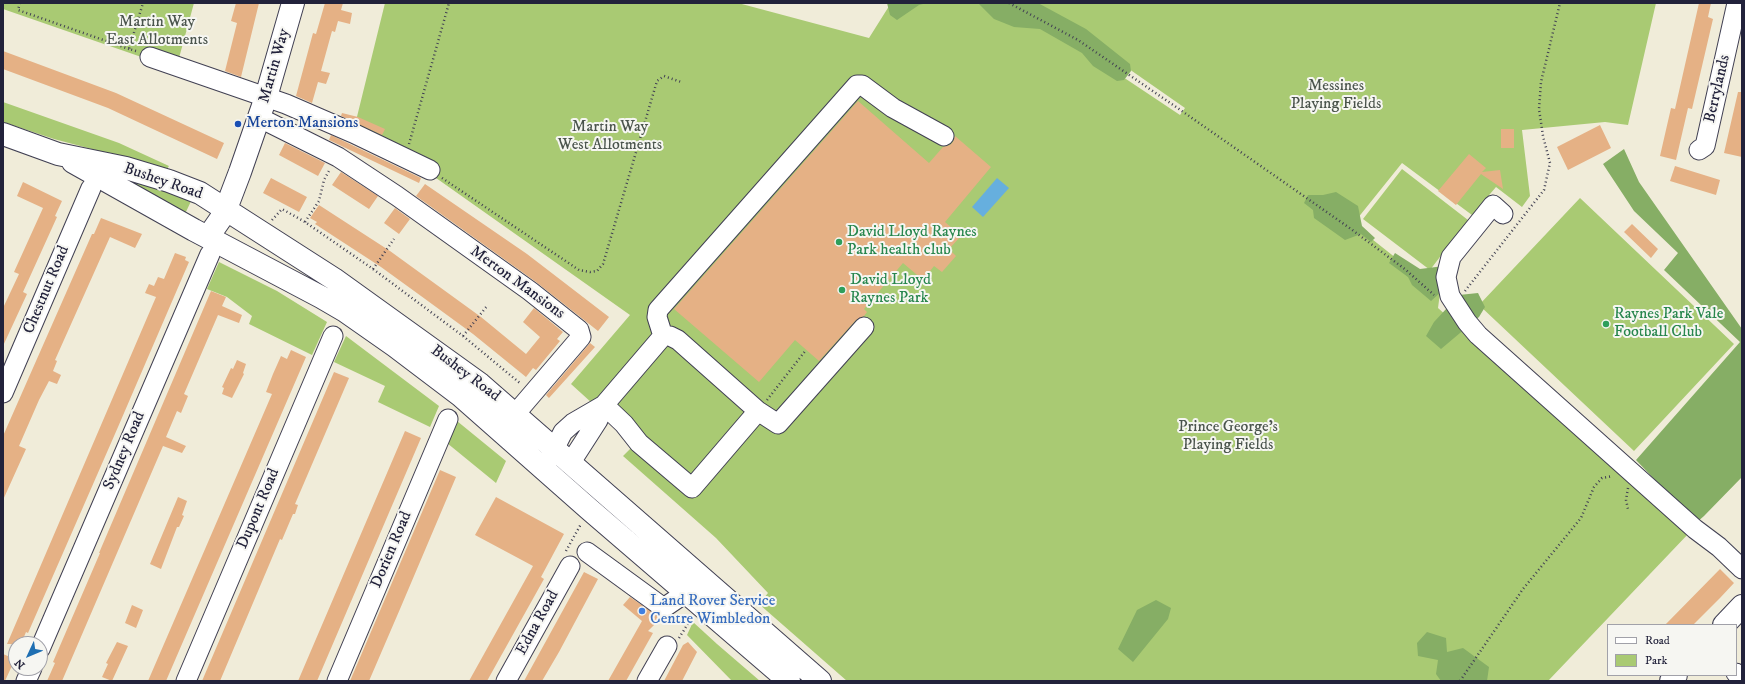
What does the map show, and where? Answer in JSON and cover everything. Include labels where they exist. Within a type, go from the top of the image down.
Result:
[{"type":"main road","name":"Martin Way","points":[[209,245],[225,211],[260,118],[293,3]]},
{"type":"main road","name":"Bushey Road","points":[[3,134],[58,154],[120,167],[169,181],[200,193],[225,211],[334,279],[480,384],[516,413],[820,681]]},
{"type":"main road","name":"Bushey Road","points":[[58,154],[209,245],[298,284],[345,311],[455,391],[544,470],[789,681]]},
{"type":"main road","name":"Bushey Road","points":[[225,211],[230,226],[285,271],[298,284]]},
{"type":"main road","points":[[1725,624],[1742,606]]},
{"type":"street","name":"Berrylands","points":[[1699,150],[1705,146],[1737,3]]},
{"type":"street","points":[[150,57],[266,97],[353,133],[430,170]]},
{"type":"street","points":[[663,336],[657,317],[658,310],[857,85],[862,85],[893,108],[944,136]]},
{"type":"street","name":"Merton Mansions","points":[[260,118],[338,157],[396,196],[530,291],[579,330],[581,337],[516,413]]},
{"type":"street","name":"Chestnut Road","points":[[3,393],[91,188]]},
{"type":"street","points":[[1503,214],[1493,205],[1451,257],[1446,276],[1450,296],[1467,322],[1478,335],[1695,529],[1719,547],[1742,569]]},
{"type":"street","name":"Sydney Road","points":[[45,636],[209,245]]},
{"type":"street","points":[[571,462],[598,420],[604,405],[663,336],[670,336],[692,350],[758,411],[778,424],[864,327]]},
{"type":"street","name":"Dupont Road","points":[[186,681],[333,336]]},
{"type":"street","points":[[604,405],[624,424],[639,443],[692,488],[758,411]]},
{"type":"street","points":[[544,470],[563,432],[573,423],[604,405]]},
{"type":"street","name":"Dorien Road","points":[[337,681],[448,419]]},
{"type":"street","points":[[587,552],[661,606],[664,607],[687,592]]},
{"type":"street","name":"Edna Road","points":[[506,681],[570,566]]},
{"type":"street","points":[[647,681],[667,646]]},
{"type":"path","points":[[20,3],[18,10],[150,57]]},
{"type":"path","points":[[129,49],[143,3]]},
{"type":"path","points":[[402,157],[411,140],[449,3]]},
{"type":"path","points":[[1010,3],[1078,40],[1167,100],[1357,234],[1406,270],[1436,297]]},
{"type":"path","points":[[1543,136],[1539,109],[1541,82],[1560,3]]},
{"type":"path","points":[[430,170],[579,270],[590,272],[596,271],[602,264],[657,81],[664,76],[680,82]]},
{"type":"path","points":[[305,222],[319,201],[324,180],[338,157]]},
{"type":"path","points":[[272,220],[282,209],[305,222],[373,269],[463,336],[533,394]]},
{"type":"path","points":[[373,269],[394,239]]},
{"type":"path","points":[[463,336],[487,306]]},
{"type":"path","points":[[758,411],[806,350]]},
{"type":"path","points":[[1460,681],[1522,589],[1581,518],[1594,487],[1602,478],[1631,471]]},
{"type":"path","points":[[570,566],[562,563],[561,560],[585,519]]},
{"type":"path","points":[[667,646],[674,647],[693,614]]},
{"type":"green space","name":"Martin Way East Allotments","points":[[3,3],[194,3],[176,69],[3,9]]},
{"type":"green space","points":[[385,3],[738,3],[869,38],[891,3],[996,3],[1078,47],[1180,115],[1185,108],[1076,32],[1021,3],[1656,3],[1628,125],[1605,122],[1522,130],[1530,196],[1522,207],[1496,187],[1472,215],[1402,163],[1353,224],[1440,293],[1438,308],[1690,532],[1548,681],[847,681],[759,604],[768,593],[716,538],[623,456],[632,447],[614,423],[571,384],[630,315],[429,173],[352,137]]},
{"type":"green space","points":[[887,3],[927,3],[919,5],[897,20],[890,15]]},
{"type":"green space","points":[[971,3],[1038,3],[1086,29],[1130,64],[1131,71],[1124,80],[1117,81],[1093,66],[1082,53],[1040,29],[1014,27],[994,19],[979,4]]},
{"type":"green space","points":[[3,102],[119,143],[169,166],[167,169],[54,139],[3,122]]},
{"type":"green space","points":[[1624,149],[1639,182],[1742,329],[1742,477],[1696,523],[1636,460],[1740,342],[1664,270],[1678,253],[1634,211],[1603,164]]},
{"type":"green space","points":[[1402,169],[1468,220],[1430,270],[1363,219]]},
{"type":"green space","points":[[116,172],[192,199],[185,214],[114,176]]},
{"type":"green space","points":[[1336,192],[1358,206],[1362,226],[1375,238],[1371,242],[1361,234],[1345,240],[1314,218],[1313,210],[1304,203],[1308,195],[1323,195]]},
{"type":"green space","name":"Raynes Park Vale Football Club","points":[[1580,198],[1734,344],[1634,451],[1479,305]]},
{"type":"green space","points":[[1395,253],[1420,269],[1444,266],[1443,290],[1431,301],[1412,285],[1408,277],[1389,263]]},
{"type":"green space","points":[[219,262],[277,291],[327,322],[312,355],[249,324],[252,316],[227,297],[207,289]]},
{"type":"green space","points":[[1478,293],[1485,307],[1479,317],[1441,349],[1426,336],[1434,322],[1459,295]]},
{"type":"green space","points":[[346,336],[439,406],[430,427],[378,402],[385,386],[334,362]]},
{"type":"green space","points":[[457,421],[506,461],[496,483],[447,443]]},
{"type":"green space","points":[[1156,600],[1171,608],[1168,619],[1133,662],[1118,649],[1137,610]]},
{"type":"green space","points":[[693,622],[760,681],[732,681],[687,635]]},
{"type":"green space","points":[[1427,632],[1446,638],[1447,652],[1463,648],[1489,667],[1487,681],[1441,681],[1436,674],[1438,660],[1418,656],[1417,643]]},
{"type":"water","points":[[997,178],[1009,188],[983,217],[972,207]]},
{"type":"building","points":[[236,3],[259,3],[241,77],[225,71],[237,23],[231,21]]},
{"type":"building","points":[[325,3],[343,3],[341,10],[352,13],[350,24],[338,21],[335,32],[332,31],[321,71],[330,73],[326,84],[318,82],[312,103],[296,96],[313,33],[316,34]]},
{"type":"building","points":[[1699,3],[1711,3],[1708,17],[1713,19],[1692,109],[1688,108],[1676,160],[1660,156],[1671,108],[1675,109]]},
{"type":"building","points":[[3,51],[116,93],[224,143],[217,159],[108,108],[3,69]]},
{"type":"building","points":[[1738,92],[1742,92],[1742,157],[1724,153]]},
{"type":"building","name":"David Lloyd Raynes Park health club","points":[[858,101],[929,163],[943,147],[950,145],[953,142],[955,136],[991,167],[945,222],[961,236],[949,249],[956,256],[942,272],[934,266],[923,280],[903,263],[864,309],[867,312],[864,316],[856,320],[819,361],[795,340],[759,382],[674,309]]},
{"type":"building","points":[[342,113],[358,117],[385,129],[382,135],[341,116]]},
{"type":"building","points":[[1600,125],[1611,148],[1568,170],[1557,147]]},
{"type":"building","points":[[1501,129],[1514,129],[1514,148],[1501,148]]},
{"type":"building","points":[[331,135],[421,178],[419,183],[329,140]]},
{"type":"building","points":[[285,143],[325,163],[318,176],[279,155]]},
{"type":"building","points":[[1469,154],[1486,168],[1482,172],[1500,170],[1503,189],[1481,174],[1456,205],[1438,191]]},
{"type":"building","points":[[1675,166],[1720,180],[1716,195],[1670,181]]},
{"type":"building","points":[[341,172],[378,196],[369,209],[332,185]]},
{"type":"building","points":[[271,178],[307,197],[299,212],[263,193]]},
{"type":"building","points":[[23,182],[62,201],[55,216],[57,217],[23,292],[27,294],[3,346],[3,308],[19,274],[14,272],[43,208],[17,196]]},
{"type":"building","points":[[425,184],[527,254],[609,317],[598,331],[536,282],[416,196]]},
{"type":"building","points":[[319,205],[390,251],[481,317],[526,354],[540,337],[523,322],[534,308],[563,332],[557,339],[560,341],[536,370],[533,368],[526,377],[473,334],[421,296],[381,267],[315,224],[317,222],[310,218]]},
{"type":"building","points":[[395,208],[410,219],[399,234],[384,223]]},
{"type":"building","points":[[101,218],[142,234],[135,248],[110,237],[55,360],[57,361],[53,371],[61,375],[57,384],[49,381],[39,400],[19,446],[26,449],[3,500],[3,436],[92,234],[94,234]]},
{"type":"building","points":[[1632,224],[1658,249],[1651,258],[1624,232]]},
{"type":"building","points":[[175,253],[186,257],[185,260],[189,262],[28,633],[26,632],[24,636],[10,636],[156,297],[145,293],[149,284],[154,286],[158,277],[164,279]]},
{"type":"building","points":[[211,291],[226,297],[222,306],[242,315],[239,323],[218,315],[184,394],[188,396],[181,413],[177,411],[166,437],[186,446],[182,453],[163,446],[62,681],[47,681],[55,663],[53,662]]},
{"type":"building","points":[[590,343],[595,347],[549,398],[546,395]]},
{"type":"building","points":[[291,350],[306,357],[166,681],[148,681],[272,394],[266,392],[273,374],[281,356],[287,359]]},
{"type":"building","points":[[237,360],[246,364],[244,374],[232,398],[222,394],[224,388],[222,387],[231,368],[233,369]]},
{"type":"building","points":[[334,372],[349,378],[295,504],[298,505],[295,514],[293,514],[282,540],[280,539],[220,681],[202,681]]},
{"type":"building","points":[[405,431],[421,438],[317,681],[298,681]]},
{"type":"building","points":[[440,470],[456,477],[400,609],[369,681],[350,681]]},
{"type":"building","points":[[178,497],[187,501],[182,515],[184,516],[179,527],[177,527],[161,569],[150,564]]},
{"type":"building","points":[[496,497],[564,534],[541,577],[544,579],[487,681],[469,681],[533,566],[475,535]]},
{"type":"building","points":[[1720,569],[1734,583],[1694,624],[1666,624]]},
{"type":"building","points":[[584,572],[598,579],[559,652],[542,681],[524,681]]},
{"type":"building","points":[[630,597],[661,618],[648,631],[653,633],[626,681],[608,681],[642,621],[623,605]]},
{"type":"building","points":[[132,605],[143,610],[136,628],[125,623]]},
{"type":"building","points":[[117,642],[128,646],[112,681],[102,677],[108,664],[106,663]]},
{"type":"building","points":[[688,642],[697,652],[682,681],[664,681],[683,645]]},
{"type":"building","points":[[3,654],[8,656],[8,674],[5,681],[3,681]]},
{"type":"place","name":"Merton Mansions","points":[[238,124]]},
{"type":"place","name":"David Lloyd Raynes Park health club","points":[[839,242]]},
{"type":"place","name":"David Lloyd Raynes Park","points":[[842,290]]},
{"type":"place","name":"Raynes Park Vale Football Club","points":[[1606,324]]},
{"type":"place","name":"Land Rover Service Centre Wimbledon","points":[[642,611]]},
{"type":"park label","name":"Messines Playing Fields","points":[[1336,96]]},
{"type":"park label","name":"Martin Way West Allotments","points":[[610,137]]},
{"type":"park label","name":"Prince George's Playing Fields","points":[[1228,437]]}]
